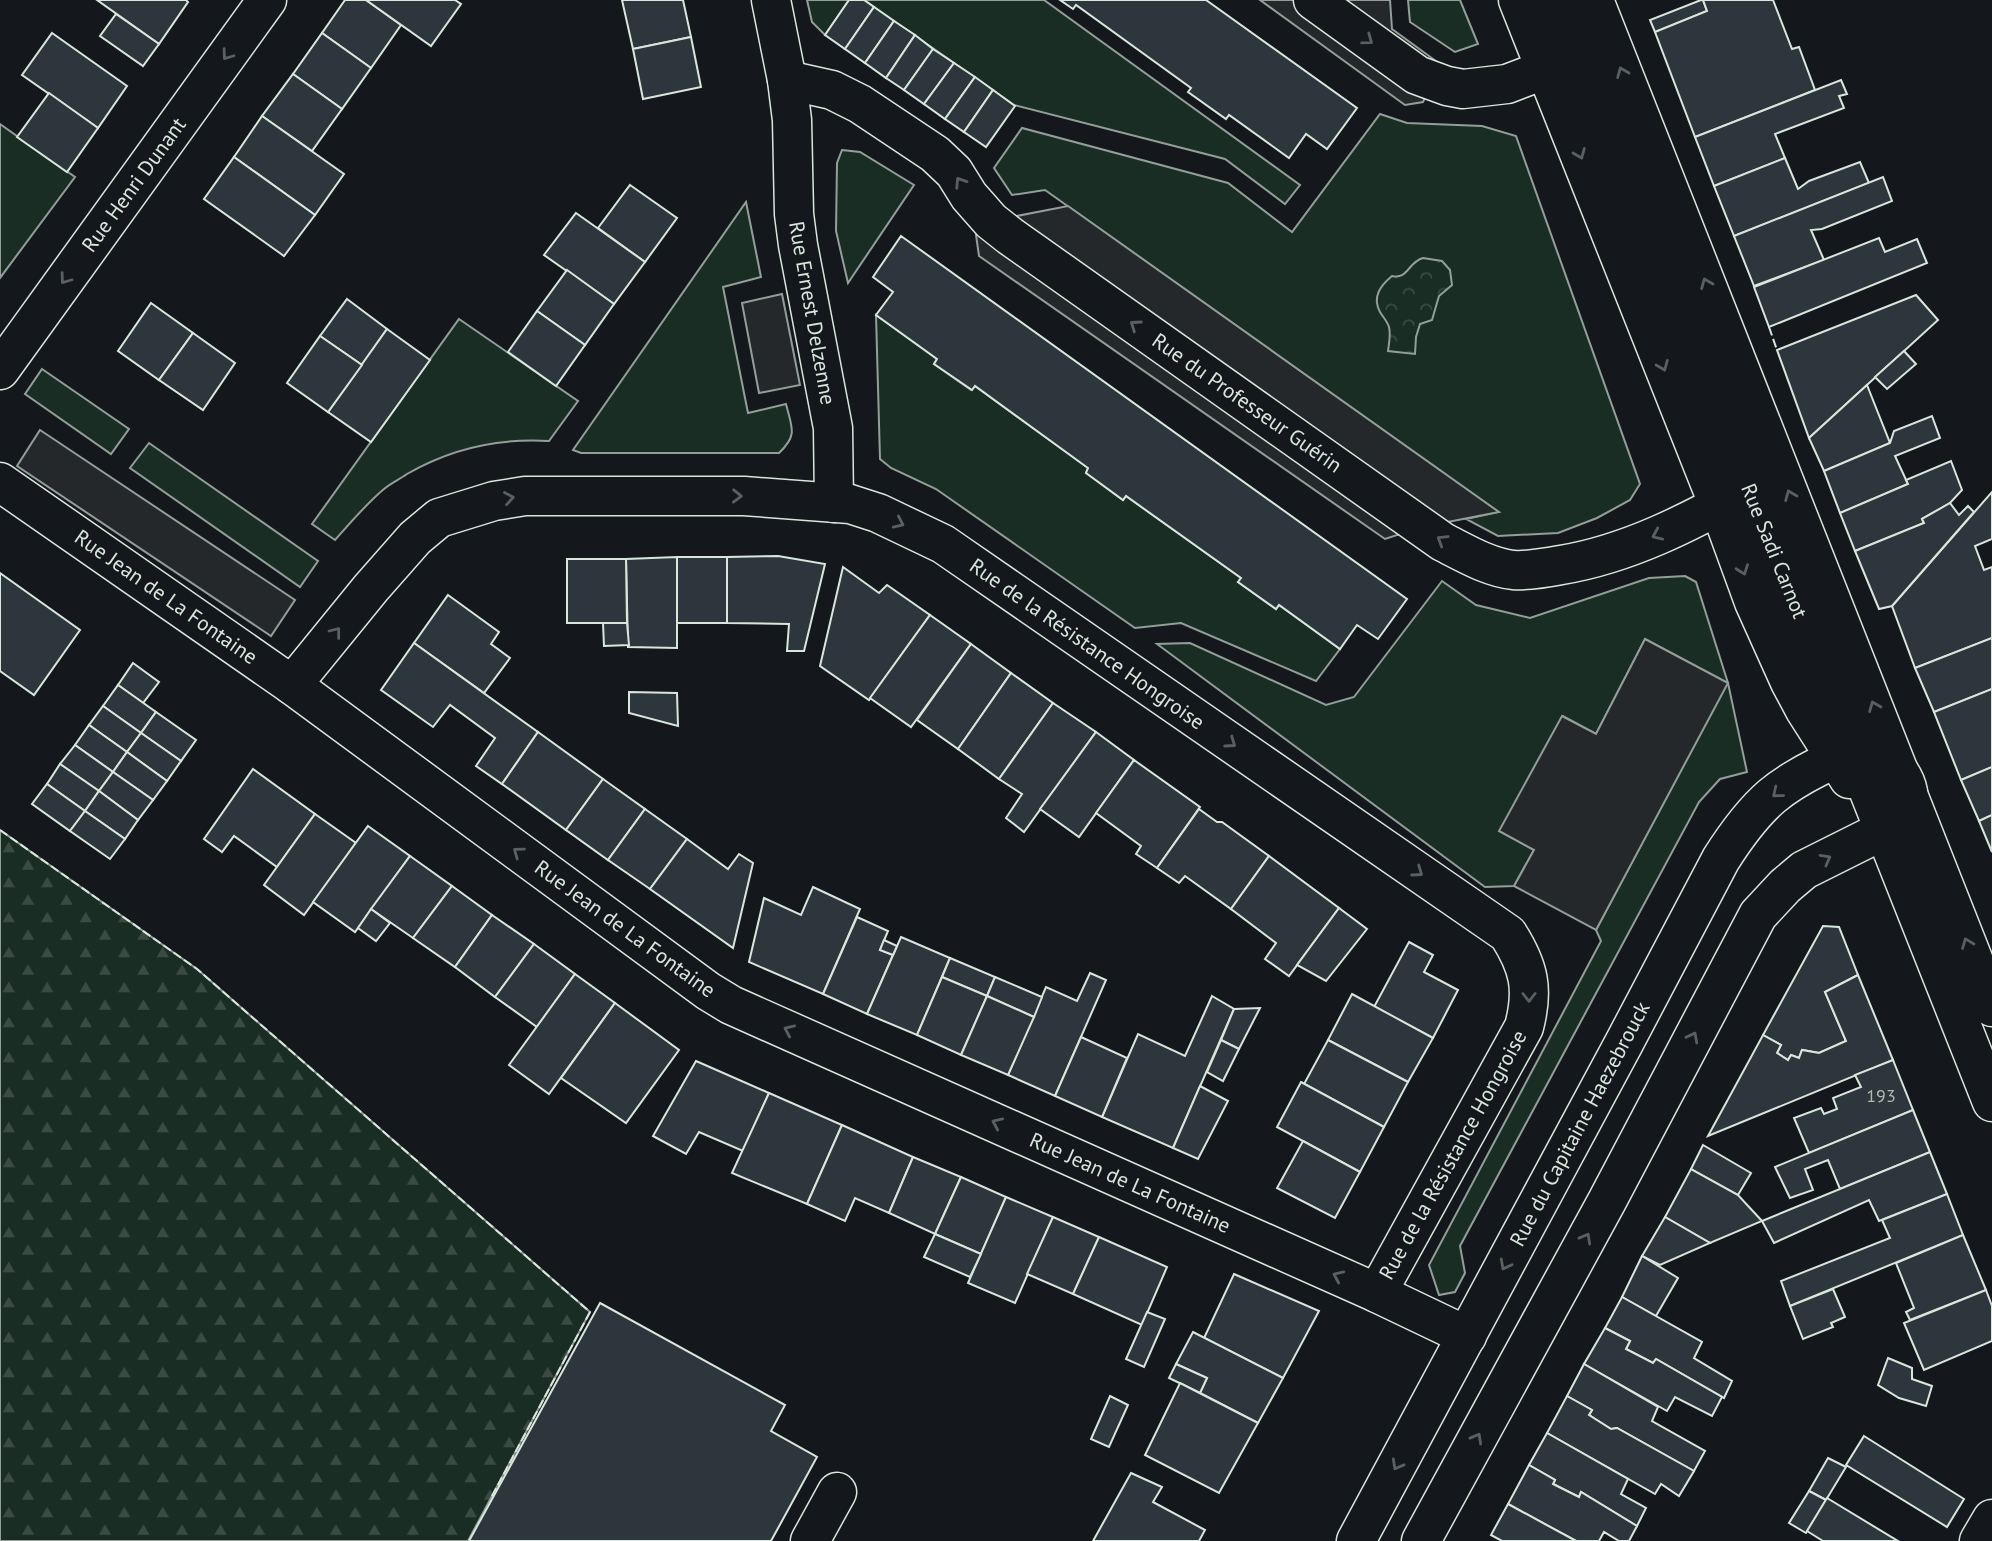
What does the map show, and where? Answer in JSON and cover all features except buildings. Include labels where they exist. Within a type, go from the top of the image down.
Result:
[{"type":"street","name":"Rue Henri Dunant","points":[[0,370],[267,0]]},
{"type":"street","name":"Rue Ernest Delzenne","points":[[771,0],[788,80],[793,131],[793,215],[833,428],[834,503]]},
{"type":"street","points":[[1313,0],[1417,75],[1463,89],[1507,84],[1562,64],[1518,0]]},
{"type":"street","name":"Rue Sadi Carnot","points":[[1555,0],[1562,64],[1734,498],[1844,756],[1885,830],[1990,1087]]},
{"type":"street","points":[[1594,0],[1992,1007]]},
{"type":"street","name":"Rue du Professeur Guérin","points":[[788,80],[832,90],[860,104],[935,154],[954,172],[969,196],[1010,236],[1443,542],[1478,560],[1512,570],[1578,562],[1625,549],[1734,498]]},
{"type":"street","name":"Rue Jean de La Fontaine","points":[[0,482],[292,685],[689,979],[731,1005],[1377,1293],[1467,1336]]},
{"type":"street","name":"Rue de la Résistance Hongroise","points":[[292,685],[415,538],[439,518],[494,501],[525,496],[744,496],[850,504],[878,513],[943,544],[1508,934],[1522,956],[1528,980],[1530,1006],[1524,1027],[1377,1293]]},
{"type":"street","points":[[1421,1541],[1607,1201],[1758,915],[1804,870],[1898,823],[1907,813],[1908,792],[1902,776],[1884,757],[1868,751],[1844,756]]},
{"type":"street","name":"Rue du Capitaine Haezebrouck","points":[[1356,1541],[1721,859],[1737,834],[1772,796],[1805,774],[1844,756]]},
{"type":"street","points":[[810,1541],[837,1492]]},
{"type":"street","points":[[1979,1541],[1992,1520]]},
{"type":"green space","points":[[807,0],[849,0],[825,35],[812,22]]},
{"type":"green space","points":[[864,0],[1044,0],[1300,185],[1285,204],[1225,159],[1014,105]]},
{"type":"green space","points":[[1408,0],[1460,0],[1478,44],[1455,52],[1410,22]]},
{"type":"green space","points":[[1380,114],[1407,123],[1482,126],[1516,136],[1640,484],[1630,500],[1597,518],[1558,533],[1498,536],[1466,519],[1498,512],[1045,190],[1012,195],[994,168],[1022,128],[1228,183],[1292,232]]},
{"type":"green space","points":[[0,124],[75,177],[0,278]]},
{"type":"green space","points":[[842,150],[860,152],[914,185],[848,283],[836,231],[837,163]]},
{"type":"green space","points":[[746,202],[761,277],[723,287],[748,413],[786,404],[792,431],[785,447],[779,453],[581,453],[573,450]]},
{"type":"green space","points":[[1423,258],[1442,261],[1450,270],[1452,285],[1439,296],[1432,320],[1420,324],[1415,354],[1388,351],[1390,330],[1378,307],[1378,292],[1392,276],[1405,273]]},
{"type":"green space","points":[[876,315],[937,359],[934,364],[971,390],[975,386],[1088,468],[1086,473],[1123,500],[1126,496],[1241,578],[1238,582],[1276,609],[1279,605],[1340,649],[1316,681],[1181,623],[1135,628],[936,489],[891,468],[880,459]]},
{"type":"green space","points":[[459,319],[578,401],[549,441],[512,441],[475,447],[440,458],[407,474],[377,495],[335,540],[312,524]]},
{"type":"green space","points":[[42,369],[129,429],[111,454],[25,394]]},
{"type":"green space","points":[[149,443],[318,561],[300,587],[130,468]]},
{"type":"green space","points":[[1685,576],[1696,582],[1728,683],[1747,772],[1720,779],[1699,802],[1460,1246],[1465,1273],[1455,1292],[1439,1295],[1429,1265],[1601,941],[1596,930],[1727,683],[1645,639],[1596,734],[1563,716],[1500,831],[1534,850],[1514,886],[1485,887],[1157,644],[1190,643],[1326,705],[1354,697],[1442,581],[1476,605],[1530,618],[1649,578]]},
{"type":"green space","points":[[0,830],[197,969],[590,1312],[468,1541],[0,1541]]},
{"type":"shaded area","points":[[1260,0],[1390,0],[1392,29],[1440,64],[1423,102],[1405,105]]},
{"type":"shaded area","points":[[1068,206],[1499,512],[1422,527],[1385,539],[979,256],[976,235],[991,221]]},
{"type":"shaded area","points":[[782,294],[800,385],[759,393],[742,303]]},
{"type":"shaded area","points":[[40,430],[295,600],[271,636],[17,466]]},
{"type":"shaded area","points":[[1645,639],[1728,683],[1596,930],[1514,886],[1534,850],[1499,831],[1562,716],[1596,734]]},
{"type":"fence","points":[[1769,327],[1777,350]]},
{"type":"fence","points":[[0,830],[197,969],[590,1312],[491,1498]]}]
